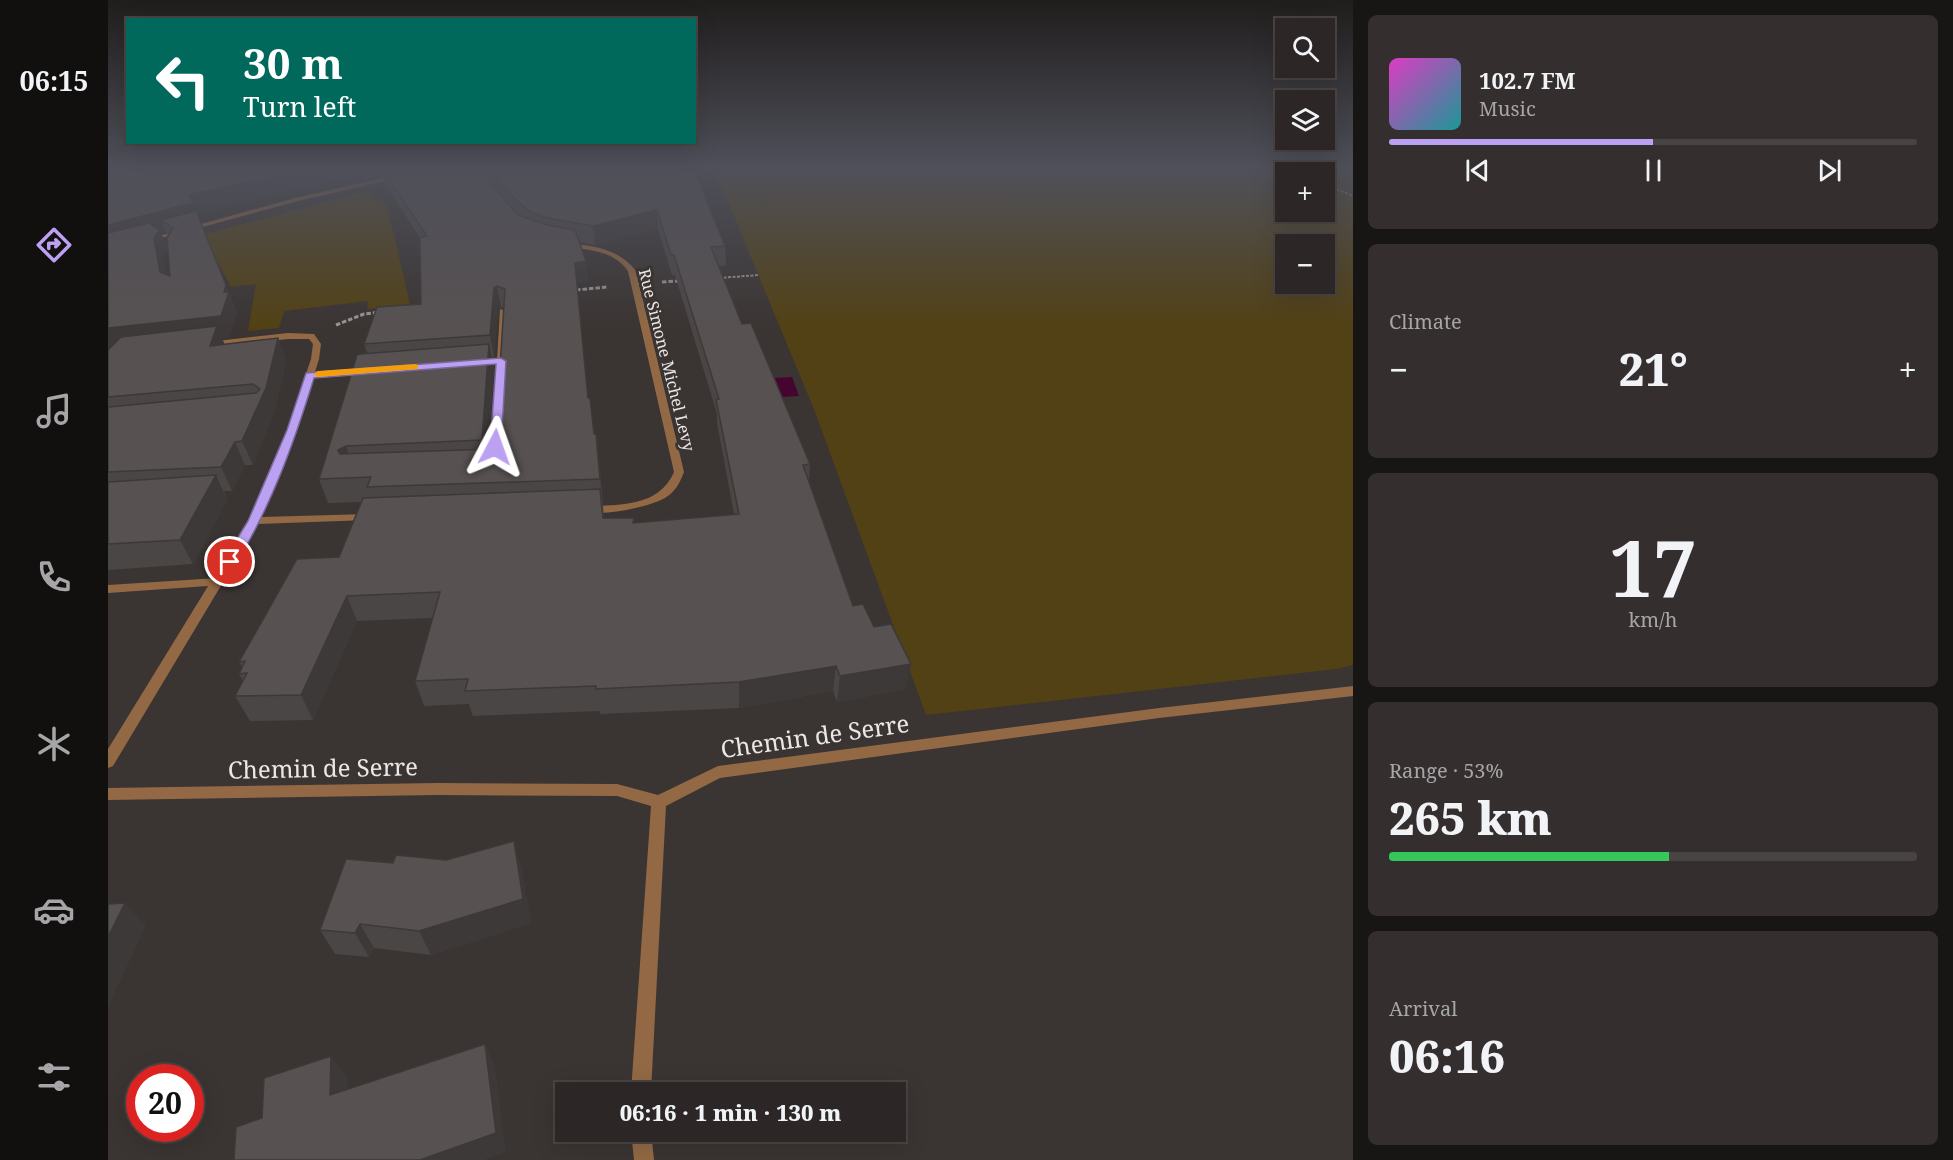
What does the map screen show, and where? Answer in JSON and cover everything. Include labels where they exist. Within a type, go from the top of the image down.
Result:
[{"type":"street","points":[[138,243],[216,221]]},
{"type":"street","points":[[158,237],[167,243]]},
{"type":"street","name":"Rue Simone Michel Levy","points":[[558,244],[604,250],[619,255],[632,271],[680,472],[670,489],[651,501],[613,508],[577,509]]},
{"type":"street","points":[[489,362],[501,366],[503,311]]},
{"type":"street","points":[[108,762],[254,521],[292,430],[315,359],[317,344],[310,336],[288,336],[197,346]]},
{"type":"street","points":[[310,375],[382,370]]},
{"type":"street","points":[[254,521],[377,517]]},
{"type":"street","points":[[108,589],[218,582]]},
{"type":"street","name":"Chemin de Serre","points":[[108,794],[438,789],[617,790],[658,802],[718,772],[1159,713],[1353,691]]},
{"type":"street","points":[[641,1082],[658,802]]},
{"type":"street","points":[[642,1142],[644,1160]]},
{"type":"path","points":[[714,278],[759,275]]},
{"type":"path","points":[[576,290],[680,281]]},
{"type":"path","points":[[310,336],[364,314],[388,311]]},
{"type":"shaded area","points":[[253,221],[391,221],[410,304],[367,309],[368,301],[284,311],[279,328],[248,331],[256,284],[231,287],[213,253],[186,239]]},
{"type":"shaded area","points":[[736,221],[1353,221],[1353,665],[1337,669],[926,715],[815,412]]},
{"type":"shaded area","points":[[792,377],[799,396],[781,397],[774,378]]},
{"type":"building","points":[[108,221],[123,221],[108,225]]},
{"type":"building","points":[[163,221],[200,221],[226,285],[224,292],[229,292],[221,316],[108,328],[108,233],[149,223],[160,230],[154,238],[160,272],[170,276],[167,238],[173,228]]},
{"type":"building","points":[[417,221],[536,221],[575,230],[586,261],[575,263],[588,398],[590,398],[594,434],[596,434],[600,479],[367,487],[371,477],[319,479],[357,355],[361,354],[489,344],[482,440],[346,446],[338,450],[340,454],[493,449],[495,447],[505,289],[497,286],[494,288],[490,335],[364,344],[377,307],[421,304],[420,237],[427,236]]},
{"type":"building","points":[[566,221],[612,221],[593,226]]},
{"type":"building","points":[[660,221],[715,221],[725,246],[711,247],[742,324],[751,323],[810,464],[803,465],[853,606],[863,604],[874,627],[891,624],[911,664],[840,676],[836,666],[739,682],[596,689],[596,686],[465,691],[468,679],[415,681],[440,592],[347,596],[301,695],[235,696],[247,673],[239,674],[245,661],[239,662],[297,559],[339,557],[363,498],[600,489],[603,518],[634,518],[633,523],[739,514],[716,400],[719,399],[674,255],[671,255]]},
{"type":"building","points":[[217,326],[210,346],[278,338],[266,388],[242,441],[235,442],[221,467],[108,472],[108,407],[256,393],[260,389],[253,384],[108,397],[108,350],[121,337]]},
{"type":"building","points":[[216,475],[180,540],[108,544],[108,482]]},
{"type":"building","points":[[514,841],[523,899],[419,931],[360,924],[355,933],[320,930],[346,859],[393,863],[396,855],[446,860]]},
{"type":"building","points":[[125,903],[108,937],[108,904]]},
{"type":"building","points":[[485,1044],[496,1133],[420,1160],[234,1160],[236,1127],[262,1118],[264,1078],[331,1056],[330,1095]]},
{"type":"slow traffic","points":[[318,374],[415,367]]},
{"type":"route","points":[[230,562],[254,521],[292,430],[310,375],[501,361],[495,447]]}]
